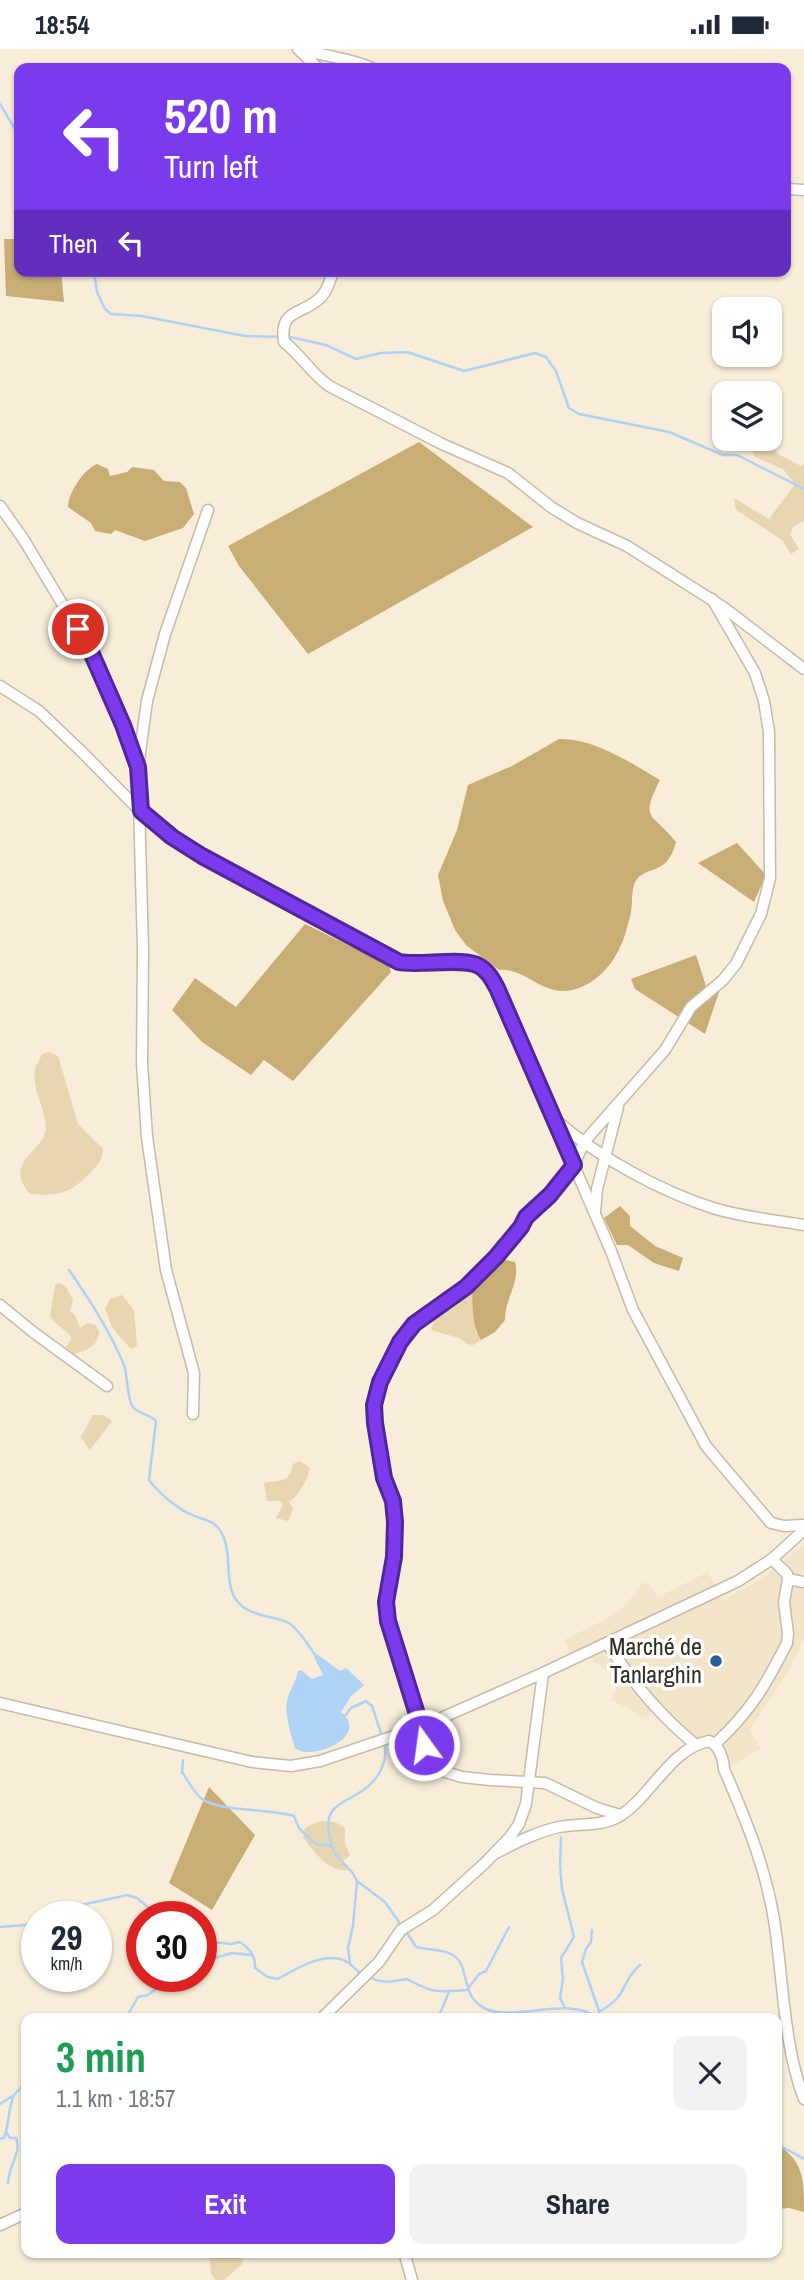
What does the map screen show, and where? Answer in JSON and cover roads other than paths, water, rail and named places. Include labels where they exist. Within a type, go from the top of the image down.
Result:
[{"type":"street","points":[[300,49],[313,63]]},
{"type":"street","points":[[300,49],[361,63]]},
{"type":"street","points":[[331,277],[321,297],[289,316],[282,332],[284,342],[299,353],[317,378],[442,444],[509,473],[551,507],[577,523],[620,542],[712,599],[804,669]]},
{"type":"street","points":[[0,506],[24,540],[91,652],[138,767]]},
{"type":"street","points":[[193,1414],[194,1373],[166,1270],[146,1137],[142,1063],[141,811],[138,767],[147,701],[165,634],[208,510]]},
{"type":"street","points":[[620,1815],[597,1808],[545,1783],[462,1777],[445,1772],[424,1745],[387,1611],[386,1602],[394,1557],[395,1522],[393,1501],[384,1478],[374,1405],[380,1382],[400,1342],[414,1324],[466,1287],[496,1257],[526,1217],[550,1195],[574,1165],[584,1142],[665,1050],[691,1007],[723,980],[736,964],[761,914],[770,878],[769,732],[764,701],[755,673],[712,599]]},
{"type":"street","points":[[0,686],[38,711],[141,811],[172,837],[202,856],[399,962],[471,962],[481,966],[489,974],[554,1118],[633,1310],[706,1446],[771,1523],[784,1526],[804,1525]]},
{"type":"street","points":[[594,1212],[611,1127],[620,1101]]},
{"type":"street","points":[[554,1118],[606,1156],[663,1187],[713,1208],[804,1225]]},
{"type":"street","points":[[0,1305],[107,1386]]},
{"type":"street","points":[[0,1703],[252,1762],[283,1766],[329,1759],[421,1727],[738,1581],[772,1559],[804,1530]]},
{"type":"street","points":[[715,1744],[740,1721],[754,1703],[787,1643],[789,1635],[784,1602],[788,1579],[787,1574],[772,1559]]},
{"type":"street","points":[[788,1579],[804,1583]]},
{"type":"street","points":[[607,1643],[656,1708],[670,1724],[696,1745]]},
{"type":"street","points":[[327,2013],[379,1962],[401,1930],[433,1910],[494,1854],[519,1824],[526,1804],[543,1673]]},
{"type":"street","points":[[494,1854],[526,1838],[556,1828],[593,1825],[620,1815],[696,1745],[709,1741],[715,1744],[723,1757],[724,1769],[764,1869],[775,1923],[792,2054],[804,2099]]},
{"type":"street","points":[[0,2225],[21,2215]]},
{"type":"street","points":[[406,2258],[412,2280]]},
{"type":"water","points":[[318,1655],[340,1671],[346,1668],[364,1685],[351,1696],[341,1712],[348,1721],[349,1730],[344,1738],[325,1749],[303,1751],[295,1748],[286,1709],[298,1671],[301,1670],[312,1679],[323,1675],[314,1657]]},
{"type":"waterway","points":[[0,104],[14,128]]},
{"type":"waterway","points":[[95,277],[97,292],[105,309],[111,314],[142,316],[245,336],[290,337],[326,345],[356,359],[381,353],[407,352],[464,371],[535,353],[546,357],[556,371],[569,408],[579,414],[669,432],[723,455],[737,455],[804,489]]},
{"type":"waterway","points":[[69,1270],[99,1316],[118,1352],[124,1365],[131,1404],[156,1421],[149,1480],[179,1508],[211,1522],[221,1532],[236,1600],[254,1613],[289,1623],[316,1656]]},
{"type":"waterway","points":[[345,1716],[351,1708],[366,1701],[372,1706],[382,1736]]},
{"type":"waterway","points":[[332,1846],[328,1825],[331,1813],[375,1779],[384,1760],[384,1743]]},
{"type":"waterway","points":[[183,1760],[182,1772],[202,1799],[220,1806],[294,1816],[299,1828],[312,1841],[332,1847],[357,1881],[348,1948],[350,1964],[361,1974]]},
{"type":"waterway","points":[[561,1837],[562,1889],[574,1937],[561,1958],[563,1979],[560,1998],[565,2008]]},
{"type":"waterway","points":[[357,1881],[385,1902],[401,1925]]},
{"type":"waterway","points":[[100,1901],[128,1895],[140,1901]]},
{"type":"waterway","points":[[0,1927],[21,1925]]},
{"type":"waterway","points":[[367,1976],[387,1982],[407,1979],[436,1991],[467,1990],[479,1974],[486,1971],[509,1927]]},
{"type":"waterway","points":[[405,1930],[416,1947],[445,1952],[458,1960],[468,1990],[478,2004],[486,2009],[512,2013]]},
{"type":"waterway","points":[[592,1930],[591,1942],[582,1962],[599,2013]]},
{"type":"waterway","points":[[217,1943],[240,1942],[251,1953],[255,1968],[268,1977],[278,1979],[303,1965],[322,1959],[341,1959],[349,1963]]},
{"type":"waterway","points":[[217,1957],[232,1953],[251,1955]]},
{"type":"waterway","points":[[600,2011],[616,2000],[633,1971],[640,1965]]},
{"type":"waterway","points":[[129,2013],[138,1997],[152,1992]]},
{"type":"waterway","points":[[440,2013],[449,1992]]},
{"type":"waterway","points":[[512,2013],[558,2008],[588,2013]]},
{"type":"waterway","points":[[0,2104],[21,2087]]},
{"type":"waterway","points":[[0,2139],[4,2138],[6,2133],[14,2095]]},
{"type":"waterway","points":[[6,2132],[10,2138],[16,2138],[17,2144],[8,2183]]},
{"type":"waterway","points":[[782,2147],[804,2159]]},
{"type":"place","name":"Marché de Tanlarghin","points":[[716,1661]]}]
